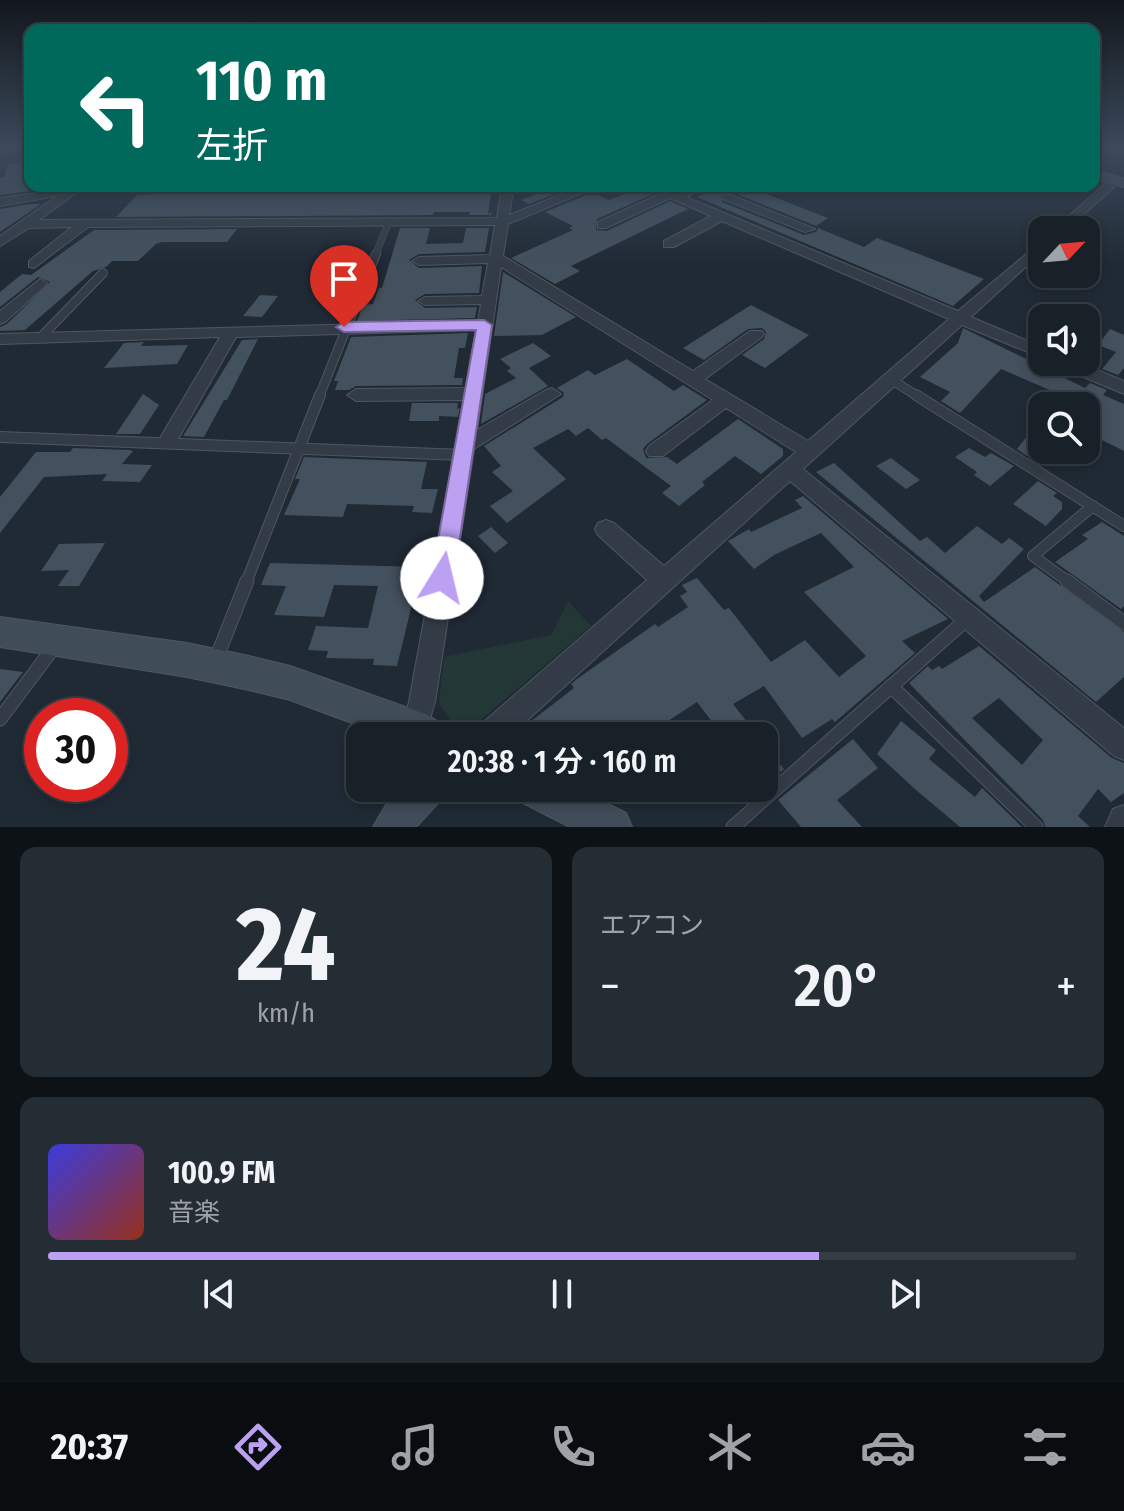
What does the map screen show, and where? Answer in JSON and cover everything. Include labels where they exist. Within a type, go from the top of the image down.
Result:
[{"type":"street","points":[[1075,216],[1108,187]]},
{"type":"street","points":[[0,202],[64,192]]},
{"type":"street","points":[[0,242],[64,192]]},
{"type":"street","points":[[421,722],[422,702],[507,192]]},
{"type":"street","points":[[24,224],[492,220],[500,223],[578,192]]},
{"type":"street","points":[[665,192],[1028,347]]},
{"type":"street","points":[[602,225],[674,196],[699,192]]},
{"type":"street","points":[[717,192],[809,229]]},
{"type":"street","points":[[669,244],[727,218],[756,209]]},
{"type":"street","points":[[34,264],[84,224]]},
{"type":"street","points":[[419,261],[495,258],[809,451]]},
{"type":"street","points":[[505,722],[1028,258]]},
{"type":"street","points":[[0,319],[40,283]]},
{"type":"street","points":[[425,301],[488,300]]},
{"type":"street","points":[[0,339],[484,325]]},
{"type":"street","points":[[166,443],[232,331]]},
{"type":"street","points":[[693,379],[756,334]]},
{"type":"street","points":[[1096,376],[1124,388]]},
{"type":"street","points":[[356,395],[473,394]]},
{"type":"street","points":[[464,451],[552,394]]},
{"type":"street","points":[[656,451],[726,399]]},
{"type":"street","points":[[790,469],[1124,746]]},
{"type":"street","points":[[606,529],[664,581]]},
{"type":"street","points":[[0,632],[213,666],[290,683],[394,722]]},
{"type":"street","points":[[393,827],[410,802]]},
{"type":"street","points":[[563,802],[612,827]]},
{"type":"street","points":[[1120,827],[1124,820]]},
{"type":"lane","points":[[213,666],[296,448],[389,221]]},
{"type":"lane","points":[[40,338],[103,273]]},
{"type":"lane","points":[[890,379],[1124,526]]},
{"type":"lane","points":[[0,437],[464,451]]},
{"type":"lane","points":[[1093,506],[1033,556],[1124,623]]},
{"type":"lane","points":[[733,827],[970,617]]},
{"type":"lane","points":[[0,719],[58,641]]},
{"type":"lane","points":[[891,686],[1036,827]]},
{"type":"green space","points":[[568,601],[591,626],[478,722],[451,722],[439,703],[444,657],[551,635]]},
{"type":"building","points":[[0,187],[24,187],[24,192],[0,195]]},
{"type":"building","points":[[491,192],[488,214],[492,212],[491,215],[434,212],[433,215],[116,217],[137,195]]},
{"type":"building","points":[[541,192],[560,192],[529,204],[521,200]]},
{"type":"building","points":[[629,192],[653,194],[597,219],[596,230],[607,231],[670,201],[688,209],[571,266],[580,271],[555,284],[511,258],[573,230],[569,228],[573,226],[545,212],[586,195],[598,195],[609,200]]},
{"type":"building","points":[[709,192],[732,192],[721,193],[722,202],[804,235],[816,232],[818,228],[864,247],[877,238],[984,279],[953,306],[697,197]]},
{"type":"building","points":[[732,192],[761,192],[828,218],[816,226]]},
{"type":"building","points":[[41,204],[0,232],[0,209]]},
{"type":"building","points":[[400,228],[430,228],[426,244],[463,243],[466,228],[489,228],[485,252],[419,254],[409,260],[419,268],[482,266],[479,293],[425,294],[415,300],[425,308],[477,307],[475,318],[357,321],[363,305],[373,304],[379,288],[382,288]]},
{"type":"building","points":[[237,229],[227,242],[162,242],[138,261],[112,261],[106,267],[93,271],[25,330],[0,331],[0,327],[7,324],[50,282],[38,277],[0,307],[0,292],[22,274],[31,275],[94,230]]},
{"type":"building","points":[[503,272],[576,317],[542,335],[494,336]]},
{"type":"building","points":[[260,295],[278,296],[262,317],[243,316]]},
{"type":"building","points":[[751,305],[809,335],[765,368],[742,355],[764,339],[766,332],[762,328],[748,329],[704,360],[683,348]]},
{"type":"building","points":[[963,328],[1028,360],[1028,376],[1061,376],[1085,388],[1090,383],[1107,390],[1103,395],[1124,404],[1124,451],[1100,439],[1100,392],[1054,392],[1001,369],[960,413],[941,401],[950,392],[920,377],[958,343]]},
{"type":"building","points":[[1110,329],[1124,335],[1124,368],[1118,375],[1102,369],[1116,352],[1100,346]]},
{"type":"building","points":[[468,333],[465,348],[459,348],[454,378],[463,378],[462,385],[356,386],[349,390],[335,390],[338,381],[334,381],[351,337]]},
{"type":"building","points":[[258,339],[204,437],[183,436],[242,340]]},
{"type":"building","points":[[144,342],[141,346],[188,345],[177,364],[104,368],[124,343]]},
{"type":"building","points":[[533,343],[551,356],[529,368],[548,386],[481,424],[485,394],[516,378],[507,371],[511,368],[500,359]]},
{"type":"building","points":[[627,359],[674,391],[683,385],[707,400],[647,444],[643,449],[646,458],[667,457],[677,464],[738,419],[783,449],[783,456],[761,474],[735,456],[702,482],[705,485],[679,506],[662,493],[671,486],[606,438],[602,440],[588,428],[576,436],[568,429],[533,448],[566,479],[507,523],[490,506],[513,491],[492,472],[501,466],[484,446],[563,397],[564,393],[557,388],[588,370],[595,375]]},
{"type":"building","points":[[143,394],[159,405],[140,434],[116,434]]},
{"type":"building","points":[[412,403],[458,403],[457,409],[460,408],[458,417],[439,416],[439,421],[409,421]]},
{"type":"building","points":[[1028,435],[1028,455],[1017,449]]},
{"type":"building","points":[[73,448],[130,450],[133,451],[122,464],[152,465],[140,482],[102,481],[107,474],[44,477],[0,533],[0,497],[36,452],[70,452]]},
{"type":"building","points":[[969,448],[985,457],[991,453],[1014,466],[990,486],[974,475],[977,472],[955,457]]},
{"type":"building","points":[[304,457],[427,462],[421,489],[438,489],[432,513],[412,512],[414,506],[347,504],[343,517],[284,515],[300,479],[295,479]]},
{"type":"building","points":[[891,458],[920,480],[906,489],[876,466]]},
{"type":"building","points":[[834,463],[920,541],[927,537],[945,553],[977,526],[1002,544],[1009,538],[1024,549],[979,596],[984,602],[1035,567],[1124,632],[1124,677],[1096,702],[816,472]]},
{"type":"building","points":[[1038,481],[1057,493],[1053,496],[1062,502],[1062,509],[1046,526],[1013,504]]},
{"type":"building","points":[[803,496],[948,619],[902,641],[915,653],[835,722],[832,719],[802,738],[764,686],[733,704],[747,722],[712,722],[697,702],[667,722],[530,722],[574,688],[571,684],[577,679],[655,624],[658,627],[688,607],[680,596],[687,592],[682,585],[697,578],[724,610],[729,608],[771,662],[805,640],[839,677],[866,656],[804,592],[854,567],[821,533],[774,555],[754,569],[728,541],[749,529],[751,532],[802,508],[795,500]]},
{"type":"building","points":[[1102,522],[1124,536],[1124,606],[1121,609],[1055,562],[1088,539],[1082,535]]},
{"type":"building","points":[[491,527],[508,543],[495,553],[478,536]]},
{"type":"building","points":[[105,543],[79,586],[58,586],[69,570],[41,571],[59,544]]},
{"type":"building","points":[[270,563],[421,567],[397,666],[373,665],[374,659],[326,658],[328,651],[308,650],[316,626],[368,628],[378,586],[334,585],[324,617],[274,615],[286,586],[261,585]]},
{"type":"building","points":[[979,646],[1112,758],[1124,763],[1124,793],[1111,802],[1098,789],[1078,816],[1090,827],[1045,827],[1043,820],[909,683],[928,666],[932,670],[939,666],[942,669]],"holes":[[[999,698],[1043,740],[1022,765],[972,718]]]},
{"type":"building","points":[[0,669],[23,672],[0,702]]},
{"type":"building","points":[[901,721],[936,750],[929,759],[975,797],[982,788],[1022,827],[960,827],[916,790],[877,754]]},
{"type":"building","points":[[853,739],[878,768],[837,800],[862,827],[801,827],[778,800]]},
{"type":"route","points":[[344,327],[484,325],[442,578]]}]
